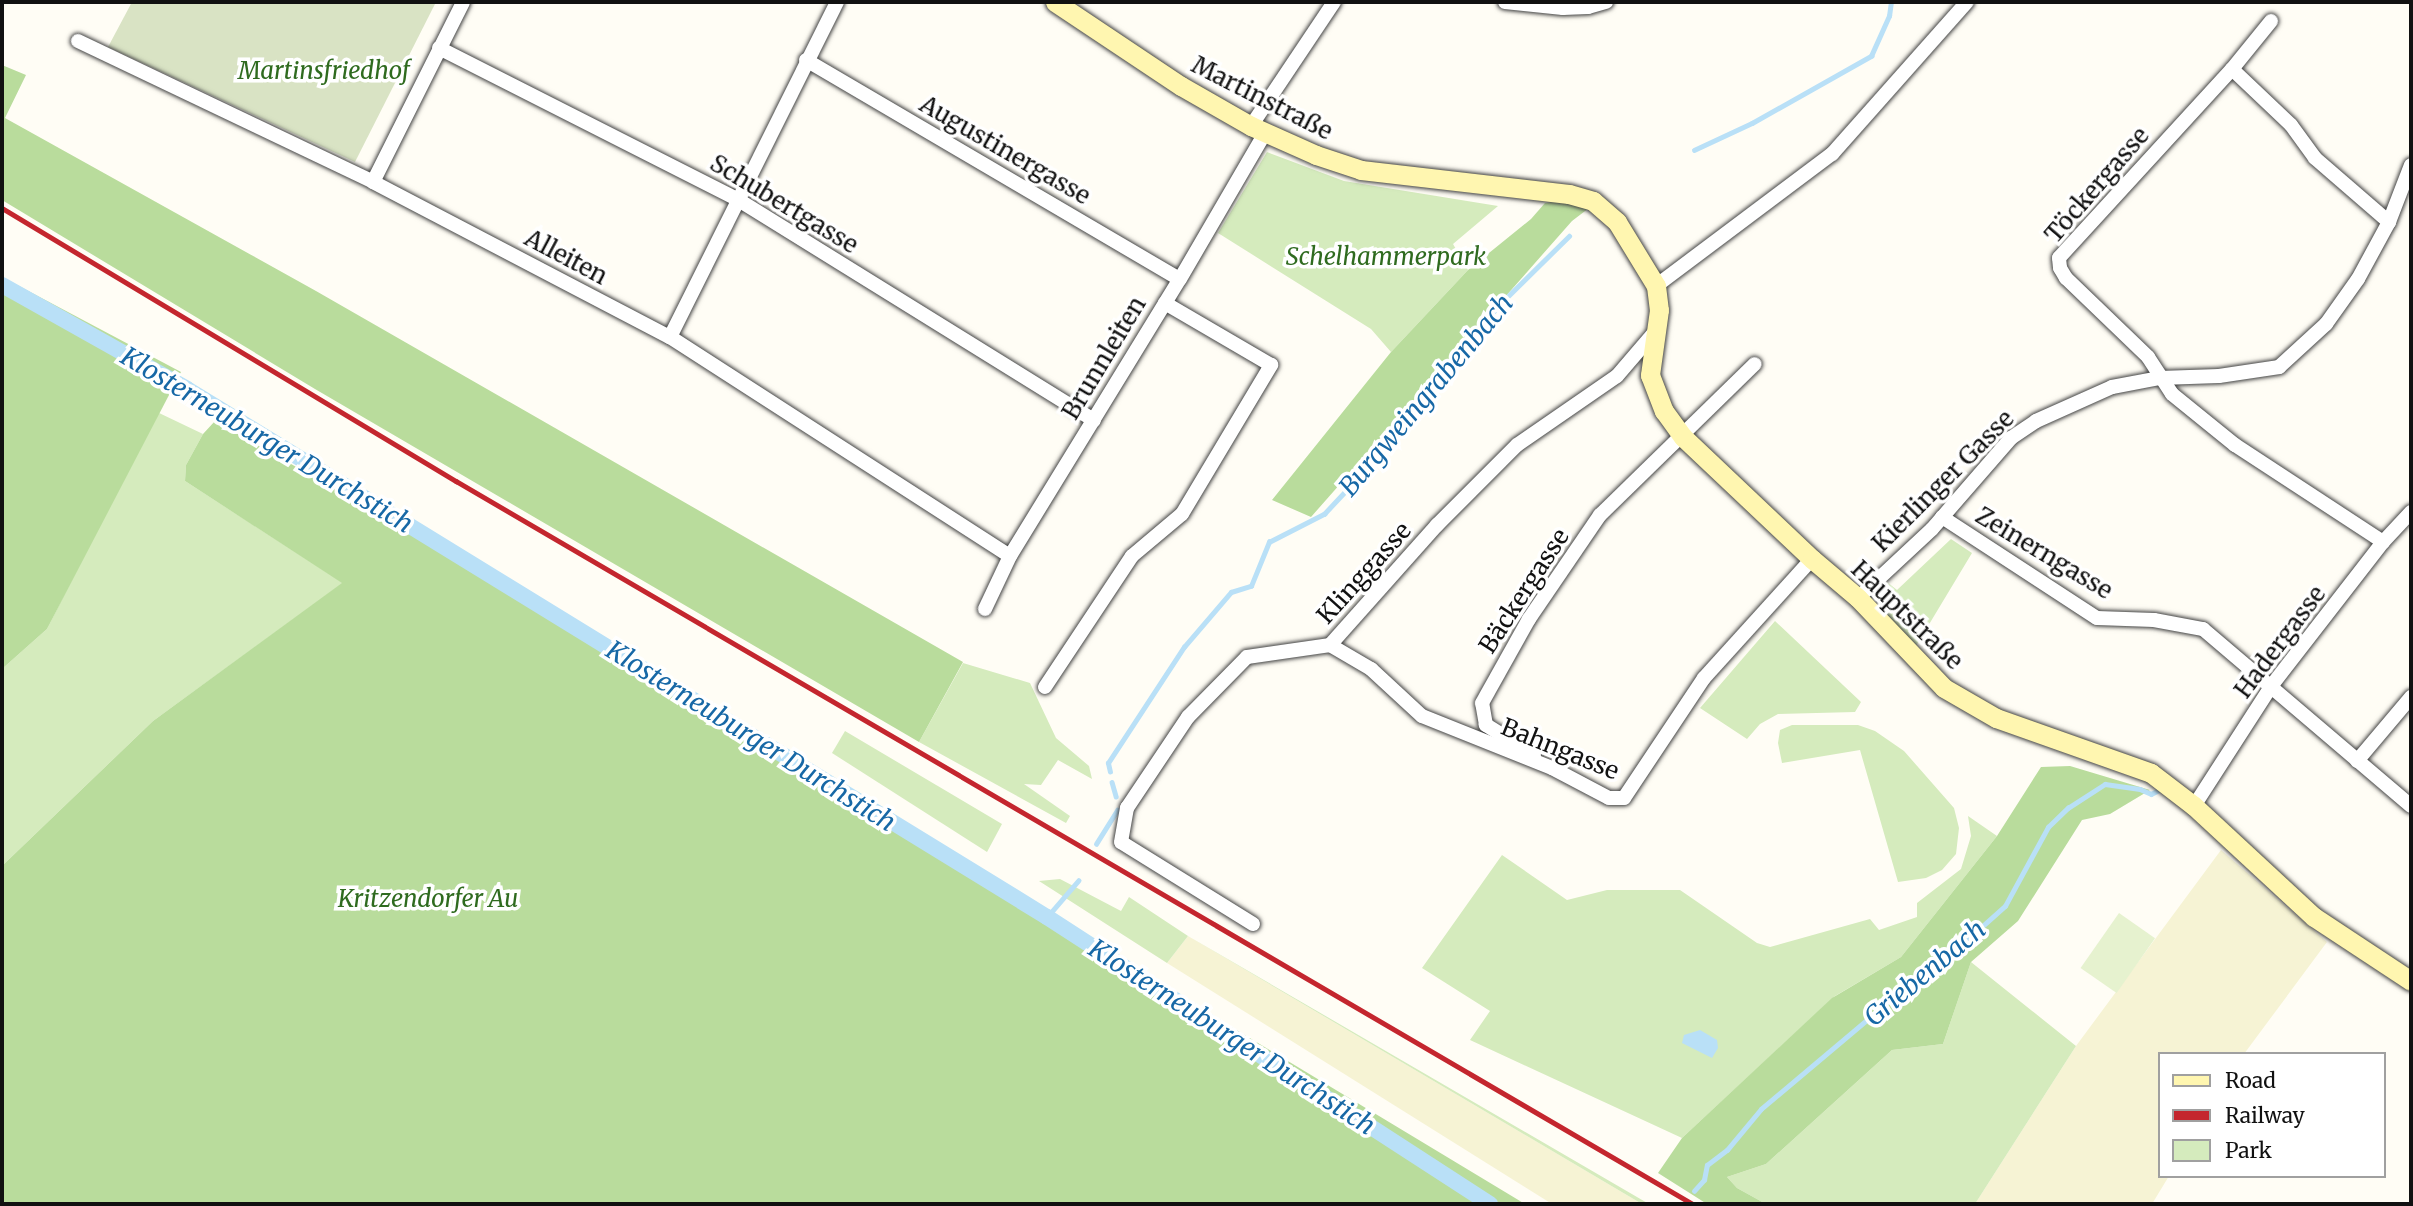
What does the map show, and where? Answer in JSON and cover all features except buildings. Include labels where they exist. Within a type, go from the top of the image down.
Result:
[{"type":"main road","name":"Martinstraße","points":[[1055,2],[1181,86],[1258,129],[1317,156],[1361,170],[1569,194],[1593,201]]},
{"type":"main road","name":"Hauptstraße","points":[[1593,201],[1617,222],[1636,247],[1656,286],[1659,310],[1653,334],[1650,375],[1664,411],[1682,437],[1812,559],[1858,598],[1944,688],[1996,718],[2151,773],[2194,806],[2314,917],[2411,981]]},
{"type":"street","points":[[373,182],[463,2]]},
{"type":"street","points":[[670,337],[837,2]]},
{"type":"street","name":"Brunnleiten","points":[[985,609],[1010,556],[1180,279],[1258,129],[1334,2]]},
{"type":"street","points":[[1505,2],[1563,8],[1606,2]]},
{"type":"street","points":[[1656,286],[1832,154],[1968,2]]},
{"type":"street","name":"Töckergasse","points":[[2160,378],[2148,357],[2066,278],[2060,268],[2059,258],[2232,69],[2270,21]]},
{"type":"street","name":"Alleiten","points":[[78,41],[373,182],[670,337],[1010,556]]},
{"type":"street","name":"Schubertgasse","points":[[439,48],[737,199],[1094,420]]},
{"type":"street","name":"Augustinergasse","points":[[806,60],[1180,279]]},
{"type":"street","points":[[2232,69],[2291,125],[2315,158],[2389,222]]},
{"type":"street","name":"Kierlinger Gasse","points":[[1858,598],[1942,517],[2011,438],[2036,421],[2112,387],[2160,378],[2219,376],[2279,367],[2326,324],[2358,279],[2389,222],[2411,165]]},
{"type":"street","points":[[1045,687],[1132,556],[1182,514],[1270,365],[1165,303]]},
{"type":"street","name":"Klinggasse","points":[[1253,925],[1122,842],[1127,808],[1188,717],[1247,657],[1330,645],[1437,525],[1517,445],[1616,376],[1653,334]]},
{"type":"street","name":"Bäckergasse","points":[[1552,768],[1486,724],[1482,703],[1529,619],[1600,515],[1755,364]]},
{"type":"street","points":[[2160,378],[2172,394],[2235,445],[2384,542]]},
{"type":"street","name":"Hadergasse","points":[[2194,806],[2272,685],[2384,542],[2411,512]]},
{"type":"street","name":"Zeinerngasse","points":[[1942,517],[2097,618],[2154,620],[2203,629],[2411,806]]},
{"type":"street","name":"Bahngasse","points":[[1330,645],[1371,669],[1422,716],[1552,768],[1609,798],[1624,798],[1704,678],[1812,559]]},
{"type":"street","points":[[2357,761],[2411,698]]},
{"type":"shaded area","points":[[2221,850],[2327,942],[2245,1052],[2158,1052],[2158,1178],[2168,1178],[2152,1204],[1975,1204],[2076,1046]]},
{"type":"shaded area","points":[[1188,936],[1642,1204],[1552,1204],[1167,963]]},
{"type":"green space","name":"Martinsfriedhof","points":[[132,2],[436,2],[355,162],[108,47]]},
{"type":"green space","points":[[2,65],[26,75],[5,118],[316,291],[963,662],[919,742],[315,389],[2,200]]},
{"type":"green space","name":"Schelhammerpark","points":[[1267,152],[1344,181],[1498,206],[1453,244],[1468,270],[1391,352],[1371,329],[1218,233]]},
{"type":"green space","points":[[1564,200],[1589,208],[1572,221],[1311,517],[1272,500],[1391,352],[1468,270],[1531,219],[1545,203]]},
{"type":"green space","points":[[2,277],[181,372],[47,629],[2,669]]},
{"type":"green space","points":[[157,412],[203,434],[186,465],[185,481],[343,583],[153,721],[2,866],[2,669],[47,629]]},
{"type":"green space","name":"Kritzendorfer Au","points":[[215,421],[411,532],[1525,1204],[2,1204],[2,866],[153,721],[342,583],[185,481],[186,465],[203,434]]},
{"type":"green space","points":[[1951,539],[1972,553],[1916,646],[1878,606],[1879,589],[1887,582],[1897,590]]},
{"type":"green space","points":[[1775,621],[1861,702],[1855,712],[1778,714],[1760,724],[1747,739],[1700,708]]},
{"type":"green space","points":[[963,663],[1030,683],[1056,738],[1089,766],[1092,779],[1058,760],[1041,785],[1024,784],[1070,816],[1066,823],[919,742]]},
{"type":"green space","points":[[1792,725],[1858,725],[1875,731],[1904,751],[1954,808],[1959,828],[1956,854],[1942,870],[1926,878],[1898,882],[1860,750],[1782,763],[1778,743],[1780,730]]},
{"type":"green space","points":[[845,731],[1002,824],[987,852],[832,753]]},
{"type":"green space","points":[[2070,766],[2150,790],[2110,814],[2082,820],[2018,921],[1971,962],[1943,1044],[1892,1050],[1766,1164],[1727,1177],[1737,1188],[1766,1204],[1707,1204],[1658,1173],[1682,1138],[1832,998],[1901,957],[1997,836],[2041,767]]},
{"type":"green space","points":[[1968,816],[1997,836],[1901,957],[1835,996],[1682,1138],[1470,1040],[1490,1011],[1422,968],[1502,855],[1567,900],[1607,890],[1680,890],[1757,943],[1770,947],[1870,919],[1879,930],[1917,917],[1917,903],[1961,869],[1971,836]]},
{"type":"green space","points":[[1060,879],[1121,911],[1129,897],[1188,936],[1167,963],[1039,881]]},
{"type":"green space","points":[[2119,913],[2155,938],[2117,993],[2081,968]]},
{"type":"green space","points":[[1188,936],[1649,1204],[1642,1204]]},
{"type":"green space","points":[[1971,962],[2076,1046],[1975,1204],[1766,1204],[1737,1188],[1727,1177],[1766,1164],[1892,1050],[1943,1044]]},
{"type":"water","points":[[1700,1030],[1717,1040],[1718,1048],[1712,1058],[1682,1043],[1684,1035]]},
{"type":"waterway","name":"Burgweingrabenbach","points":[[1694,150],[1752,123],[1871,56],[1889,16],[1891,2]]},
{"type":"waterway","name":"Burgweingrabenbach","points":[[1110,772],[1108,763],[1184,647],[1231,592],[1251,586],[1269,542],[1324,514],[1383,451],[1497,307],[1569,236]]},
{"type":"waterway","name":"Klosterneuburger Durchstich","points":[[2,285],[187,389],[1047,917],[1490,1204]]},
{"type":"waterway","name":"Burgweingrabenbach","points":[[1112,782],[1116,796]]},
{"type":"waterway","name":"Griebenbach","points":[[1694,1191],[1704,1180],[1707,1165],[1727,1150],[1761,1109],[1901,991],[1949,956],[2005,906],[2048,827],[2068,808],[2105,784],[2140,789],[2151,794],[2159,790]]},
{"type":"waterway","points":[[1096,844],[1117,810]]},
{"type":"waterway","points":[[1047,917],[1078,881]]},
{"type":"railway","points":[[2,208],[456,481],[1693,1204]]}]
